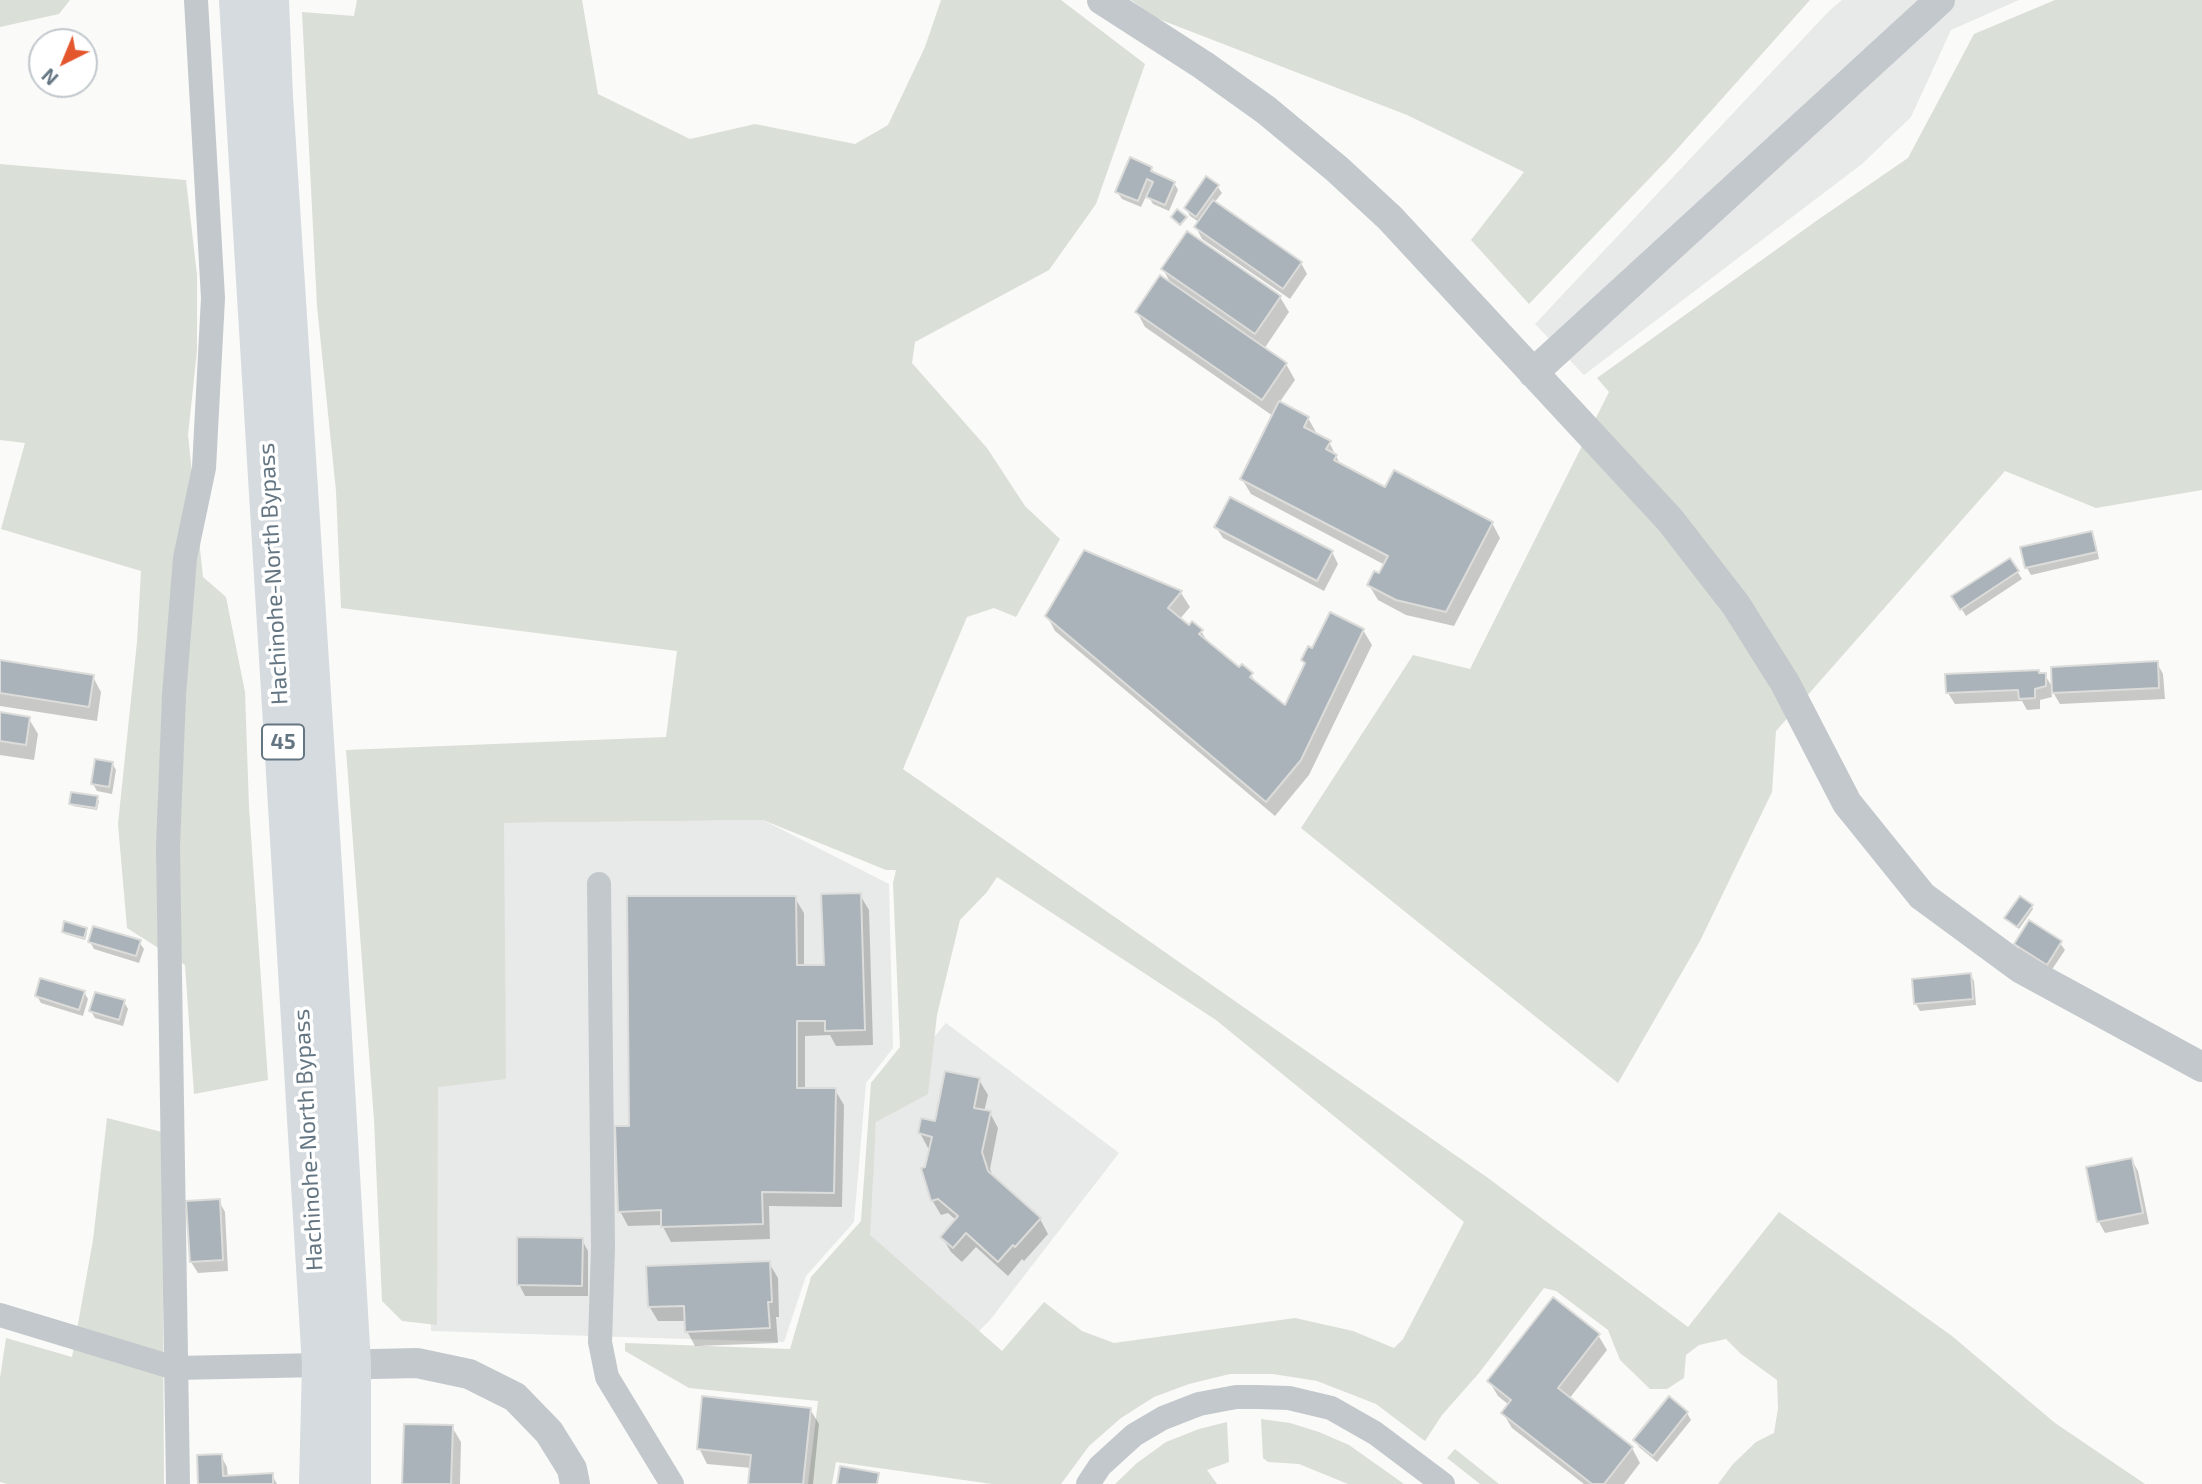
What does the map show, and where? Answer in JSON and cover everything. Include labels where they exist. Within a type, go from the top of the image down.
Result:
[{"type":"highway","name":"Hachinohe-North Bypass","points":[[238,0],[336,1365],[352,1484]]},
{"type":"highway","name":"Hachinohe-North Bypass","points":[[270,0],[325,896],[336,1365],[318,1484]]},
{"type":"street","points":[[178,1484],[168,847],[181,599],[185,558],[204,468],[213,299],[196,0]]},
{"type":"street","points":[[1102,0],[1203,65],[1266,110],[1337,169],[1390,218],[1670,520],[1737,605],[1785,683],[1847,803],[1922,896],[2020,968],[2202,1067]]},
{"type":"street","points":[[1534,373],[1940,0]]},
{"type":"street","points":[[599,884],[603,1247],[600,1342],[607,1377],[672,1484]]},
{"type":"street","points":[[0,1315],[175,1368],[417,1363],[469,1374],[515,1397],[549,1432],[572,1469],[575,1484]]},
{"type":"street","points":[[1087,1484],[1100,1466],[1134,1435],[1163,1418],[1199,1404],[1257,1396],[1289,1398],[1331,1408],[1376,1433],[1443,1484]]},
{"type":"shaded area","points":[[0,0],[70,0],[59,14],[0,27]]},
{"type":"shaded area","points":[[357,0],[582,0],[598,94],[690,139],[755,124],[855,144],[888,125],[925,47],[941,0],[1061,0],[1145,64],[1096,204],[1049,270],[915,342],[912,363],[987,448],[1025,506],[1060,539],[1016,617],[994,608],[967,617],[903,769],[1488,1178],[1688,1327],[1779,1212],[1952,1336],[2055,1423],[2145,1484],[1718,1484],[1733,1464],[1756,1442],[1774,1433],[1778,1408],[1777,1380],[1741,1354],[1726,1339],[1699,1345],[1686,1355],[1684,1378],[1667,1389],[1650,1389],[1620,1360],[1608,1330],[1556,1291],[1544,1288],[1479,1373],[1442,1415],[1425,1441],[1376,1404],[1317,1381],[1273,1374],[1230,1374],[1189,1384],[1154,1397],[1121,1418],[1089,1446],[1061,1484],[992,1484],[836,1462],[832,1484],[808,1484],[818,1401],[689,1388],[625,1351],[625,1343],[790,1349],[811,1277],[861,1221],[871,1083],[900,1047],[893,883],[896,870],[886,870],[763,820],[504,823],[506,1079],[438,1087],[437,1325],[402,1321],[382,1301],[374,1120],[346,750],[666,737],[677,651],[341,608],[336,491],[317,306],[302,12],[354,16]],"holes":[[[997,877],[1216,1020],[1464,1222],[1403,1339],[1394,1348],[1353,1331],[1295,1318],[1114,1343],[1082,1331],[1044,1302],[1002,1351],[870,1235],[876,1122],[928,1094],[937,1015],[960,920],[987,892]]]},
{"type":"shaded area","points":[[1131,0],[1810,0],[1670,157],[1529,304],[1471,240],[1524,172],[1407,115],[1156,18]]},
{"type":"shaded area","points":[[1842,0],[2019,0],[1951,30],[1911,117],[1862,164],[1584,375],[1535,324]]},
{"type":"shaded area","points":[[2055,0],[2202,0],[2202,490],[2096,508],[2005,471],[1776,731],[1772,792],[1700,941],[1618,1083],[1301,828],[1413,655],[1470,669],[1609,392],[1597,378],[1908,158],[1974,34]]},
{"type":"shaded area","points":[[0,164],[186,180],[197,275],[197,351],[188,435],[203,577],[226,597],[245,692],[249,807],[268,1080],[194,1094],[185,965],[127,928],[118,824],[137,642],[141,571],[1,529],[25,443],[0,440]]},
{"type":"shaded area","points":[[763,820],[889,884],[893,1048],[866,1083],[854,1222],[806,1276],[784,1342],[431,1331],[413,821],[504,823]]},
{"type":"shaded area","points":[[946,1023],[1119,1153],[990,1320],[977,1333],[863,1237],[879,1101]]},
{"type":"shaded area","points":[[107,1118],[162,1132],[164,1484],[7,1484],[0,1482],[0,1378],[6,1338],[72,1357],[93,1240]]},
{"type":"shaded area","points":[[1261,1419],[1290,1423],[1349,1445],[1404,1484],[1348,1484],[1299,1464],[1268,1462],[1263,1458]]},
{"type":"shaded area","points":[[1227,1422],[1229,1462],[1207,1470],[1217,1484],[1115,1484],[1137,1463],[1166,1442]]},
{"type":"shaded area","points":[[1455,1449],[1499,1484],[1480,1484],[1447,1458]]},
{"type":"building","points":[[1130,157],[1175,182],[1165,205],[1146,197],[1153,182],[1147,179],[1138,201],[1115,192]]},
{"type":"building","points":[[1206,176],[1219,185],[1196,217],[1184,208]]},
{"type":"building","points":[[1213,200],[1302,262],[1283,289],[1194,227]]},
{"type":"building","points":[[1177,209],[1187,217],[1180,225],[1171,217]]},
{"type":"building","points":[[1187,231],[1281,296],[1255,334],[1161,269]]},
{"type":"building","points":[[1160,275],[1287,363],[1262,400],[1135,312]]},
{"type":"building","points":[[1279,401],[1309,417],[1304,427],[1331,441],[1326,449],[1337,455],[1334,460],[1385,487],[1394,470],[1493,522],[1446,612],[1396,600],[1367,585],[1374,571],[1379,573],[1388,556],[1240,479]]},
{"type":"building","points":[[1230,497],[1333,551],[1317,581],[1214,527]]},
{"type":"building","points":[[2092,531],[2097,552],[2025,568],[2020,547]]},
{"type":"building","points":[[1084,550],[1182,591],[1168,608],[1189,625],[1192,621],[1203,630],[1199,634],[1239,667],[1242,664],[1253,673],[1250,677],[1285,705],[1305,663],[1301,660],[1308,646],[1312,648],[1330,612],[1364,629],[1301,760],[1266,802],[1045,616]]},
{"type":"building","points":[[2010,558],[2019,571],[1960,610],[1951,596]]},
{"type":"building","points":[[0,660],[94,675],[89,707],[0,693]]},
{"type":"building","points":[[2158,661],[2159,688],[2052,693],[2051,667]]},
{"type":"building","points":[[2039,670],[2039,673],[2046,673],[2046,686],[2035,689],[2035,698],[2019,699],[2018,690],[1946,693],[1945,674]]},
{"type":"building","points":[[0,712],[30,717],[26,745],[0,741]]},
{"type":"building","points":[[95,759],[113,762],[109,787],[91,784]]},
{"type":"building","points":[[71,792],[98,796],[96,808],[69,804]]},
{"type":"building","points":[[861,893],[865,1030],[825,1031],[825,1021],[797,1021],[797,1088],[836,1088],[834,1193],[762,1192],[763,1224],[661,1227],[661,1210],[618,1212],[615,1126],[629,1126],[627,896],[796,896],[797,965],[824,965],[821,894]]},
{"type":"building","points":[[2020,896],[2033,905],[2017,927],[2004,918]]},
{"type":"building","points":[[2029,920],[2062,941],[2047,965],[2014,944]]},
{"type":"building","points":[[64,921],[87,928],[84,938],[62,932]]},
{"type":"building","points":[[93,926],[141,940],[136,956],[88,942]]},
{"type":"building","points":[[1971,973],[1973,999],[1914,1004],[1912,979]]},
{"type":"building","points":[[40,978],[85,991],[79,1010],[35,996]]},
{"type":"building","points":[[95,992],[125,1000],[119,1020],[89,1011]]},
{"type":"building","points":[[945,1071],[980,1078],[974,1108],[991,1111],[982,1152],[988,1171],[1041,1218],[998,1262],[966,1233],[953,1248],[940,1237],[958,1216],[938,1199],[931,1201],[921,1168],[925,1167],[932,1137],[918,1133],[921,1118],[935,1121]]},
{"type":"building","points":[[2132,1158],[2143,1213],[2097,1222],[2086,1167]]},
{"type":"building","points":[[220,1199],[223,1260],[190,1262],[186,1201]]},
{"type":"building","points":[[517,1237],[583,1238],[582,1286],[517,1285]]},
{"type":"building","points":[[770,1261],[770,1328],[685,1332],[684,1306],[648,1307],[646,1266]]},
{"type":"building","points":[[1553,1297],[1600,1334],[1558,1388],[1633,1447],[1604,1484],[1592,1484],[1501,1413],[1511,1400],[1487,1381]]},
{"type":"building","points":[[702,1396],[811,1408],[803,1484],[748,1484],[751,1455],[697,1449]]},
{"type":"building","points":[[1669,1396],[1688,1412],[1653,1456],[1633,1440]]},
{"type":"building","points":[[404,1424],[453,1425],[451,1484],[402,1484]]},
{"type":"building","points":[[222,1454],[223,1476],[273,1473],[273,1484],[198,1484],[197,1455]]},
{"type":"building","points":[[840,1466],[879,1473],[877,1484],[837,1484]]}]
